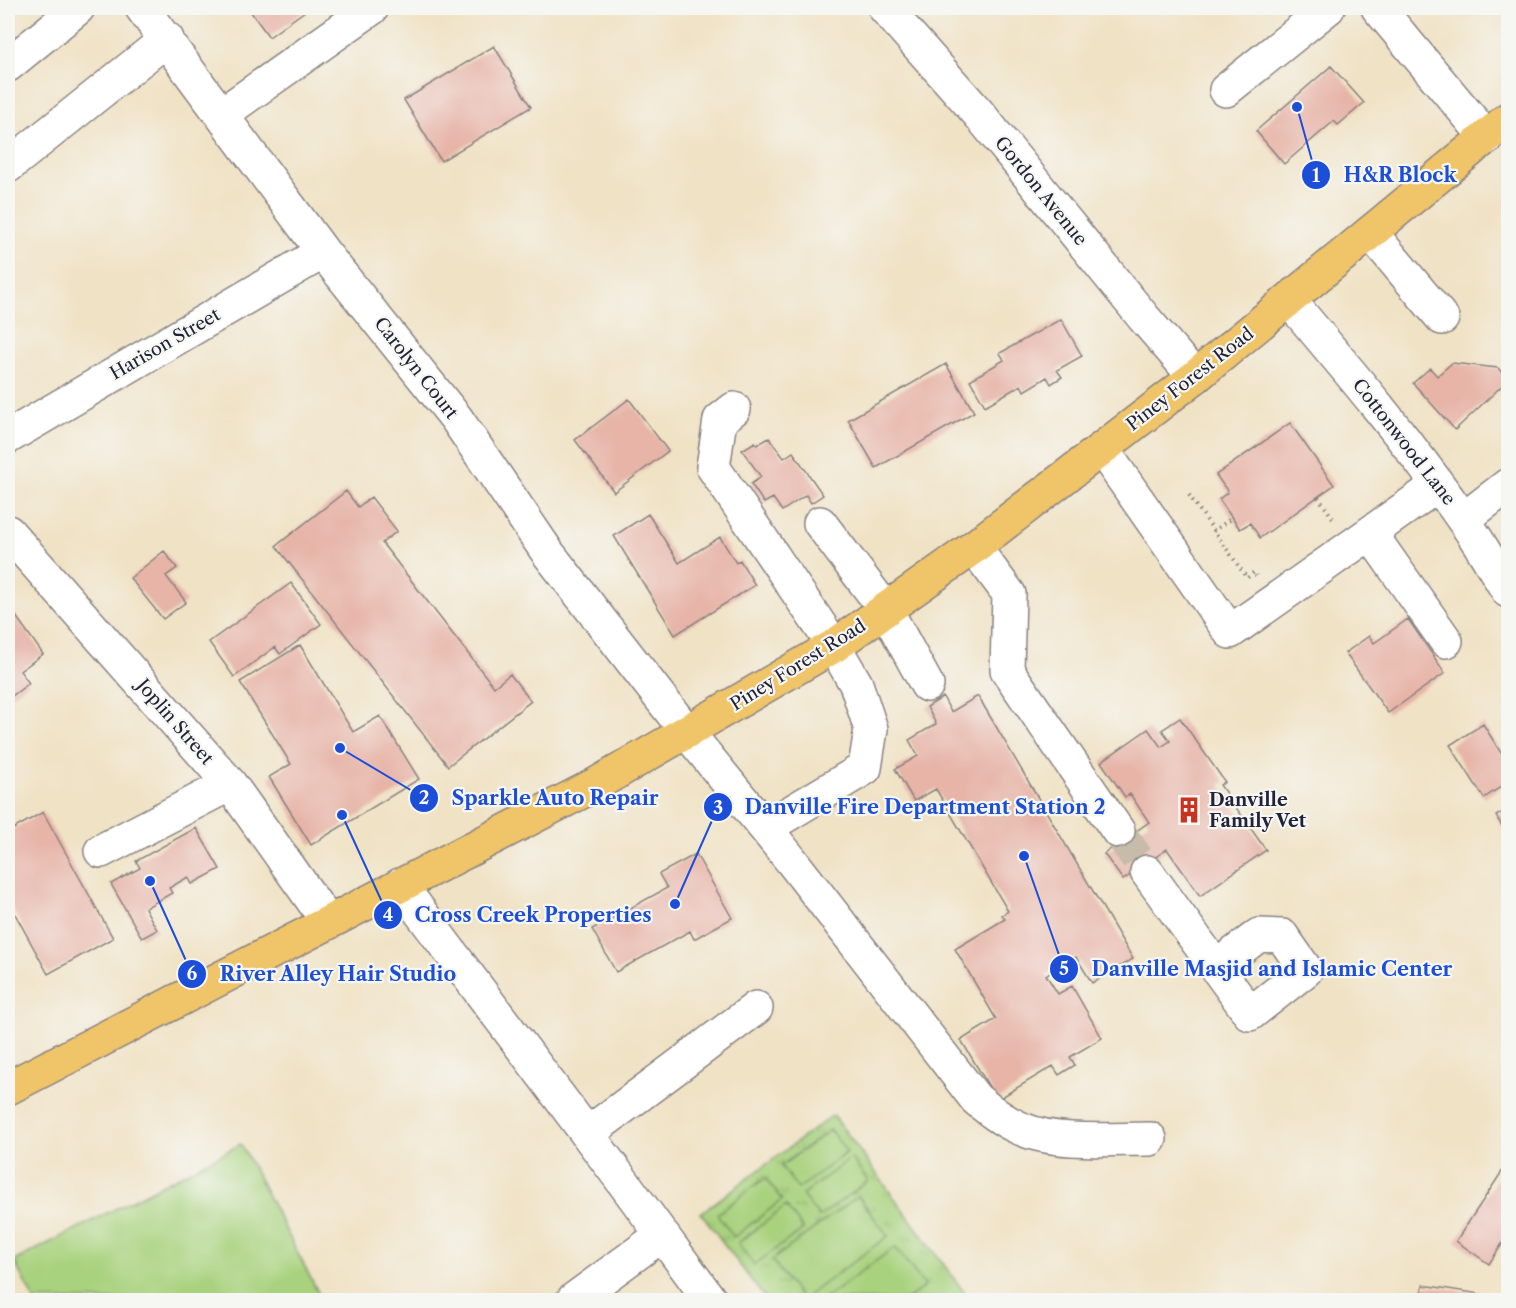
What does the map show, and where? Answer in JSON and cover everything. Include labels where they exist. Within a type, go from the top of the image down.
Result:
[{"type":"main road","name":"Piney Forest Road","points":[[8,1088],[593,786],[834,646],[974,547],[1195,377],[1498,129]]},
{"type":"street","points":[[8,65],[78,8]]},
{"type":"street","name":"Carolyn Court","points":[[142,8],[323,252],[456,418],[548,553],[976,1099],[995,1115],[1023,1130],[1053,1138],[1150,1139]]},
{"type":"street","points":[[222,114],[372,8]]},
{"type":"street","name":"Gordon Avenue","points":[[885,8],[979,114],[1136,309],[1195,377]]},
{"type":"street","points":[[1226,90],[1328,8]]},
{"type":"street","points":[[1378,8],[1498,129]]},
{"type":"street","points":[[8,166],[166,39]]},
{"type":"street","points":[[1371,233],[1442,318]]},
{"type":"street","name":"Harison Street","points":[[8,437],[323,252]]},
{"type":"street","name":"Cottonwood Lane","points":[[1289,300],[1379,408],[1464,519],[1509,591]]},
{"type":"street","points":[[734,409],[720,420],[713,466],[834,646],[856,684],[871,729],[865,768],[765,828]]},
{"type":"street","points":[[1102,449],[1230,632],[1438,485]]},
{"type":"street","points":[[1464,519],[1509,485]]},
{"type":"street","points":[[820,523],[886,610],[927,685]]},
{"type":"street","name":"Joplin Street","points":[[8,532],[230,784],[328,922]]},
{"type":"street","points":[[1371,533],[1446,641]]},
{"type":"street","points":[[974,547],[1009,594],[1007,670],[1118,831]]},
{"type":"street","points":[[101,851],[230,784]]},
{"type":"street","points":[[1147,873],[1216,967]]},
{"type":"street","points":[[400,885],[710,1300]]},
{"type":"street","points":[[587,1134],[756,1008]]},
{"type":"street","points":[[573,1300],[662,1235]]},
{"type":"path","points":[[1189,495],[1247,578],[1254,572],[1275,601]]},
{"type":"path","points":[[1214,531],[1232,518]]},
{"type":"green space","points":[[833,1115],[970,1300],[766,1300],[701,1213]]},
{"type":"green space","points":[[830,1130],[847,1152],[798,1189],[781,1166]]},
{"type":"green space","points":[[241,1144],[322,1300],[34,1300],[14,1261]]},
{"type":"green space","points":[[851,1158],[868,1181],[819,1217],[802,1195]]},
{"type":"green space","points":[[765,1178],[782,1200],[734,1237],[717,1214]]},
{"type":"green space","points":[[858,1196],[888,1236],[802,1300],[772,1260]]},
{"type":"green space","points":[[786,1206],[803,1229],[754,1265],[738,1243]]},
{"type":"green space","points":[[895,1247],[925,1286],[906,1300],[823,1300]]},
{"type":"building","points":[[248,8],[309,8],[269,37]]},
{"type":"building","points":[[494,46],[531,107],[441,161],[404,100]]},
{"type":"building","points":[[1331,66],[1364,103],[1338,125],[1334,121],[1284,164],[1256,131]]},
{"type":"building","points":[[1061,319],[1082,356],[1057,370],[1062,377],[1051,384],[1047,377],[1024,391],[1021,385],[985,406],[970,380],[1004,360],[1000,353]]},
{"type":"building","points":[[1452,363],[1498,368],[1508,380],[1455,430],[1413,383],[1430,368],[1437,376]]},
{"type":"building","points":[[946,364],[974,412],[876,468],[848,420]]},
{"type":"building","points":[[629,399],[668,451],[614,492],[575,440]]},
{"type":"building","points":[[1290,423],[1334,485],[1260,538],[1250,523],[1240,529],[1232,518],[1219,499],[1228,492],[1216,475]]},
{"type":"building","points":[[769,438],[784,458],[793,452],[823,495],[811,503],[806,495],[782,511],[773,498],[764,503],[751,484],[761,477],[742,450],[755,442],[757,445]]},
{"type":"building","points":[[346,491],[358,507],[371,497],[397,531],[382,543],[494,687],[510,674],[531,701],[448,766],[276,546]]},
{"type":"building","points":[[648,514],[679,563],[720,537],[736,563],[740,560],[755,585],[675,635],[614,536]]},
{"type":"building","points":[[164,551],[177,568],[166,576],[186,602],[163,619],[130,578]]},
{"type":"building","points":[[291,583],[321,624],[280,654],[275,647],[234,677],[209,642]]},
{"type":"building","points":[[8,605],[43,654],[20,671],[29,683],[8,699]]},
{"type":"building","points":[[1408,619],[1445,673],[1388,713],[1345,653],[1369,636],[1374,643]]},
{"type":"building","points":[[300,645],[353,732],[380,716],[419,779],[311,845],[269,777],[291,764],[240,682]]},
{"type":"building","points":[[978,696],[1133,959],[1092,983],[1076,957],[1046,975],[1058,994],[1072,986],[1102,1038],[1070,1057],[1075,1065],[1059,1075],[1053,1066],[997,1100],[961,1040],[996,1019],[955,949],[1005,919],[1002,915],[1008,911],[936,789],[914,801],[895,769],[918,756],[909,740],[936,724],[927,707],[943,697],[951,712]]},
{"type":"building","name":"Danville Family Vet","points":[[1180,718],[1225,782],[1220,785],[1266,850],[1200,896],[1167,849],[1123,880],[1104,854],[1149,822],[1130,794],[1125,797],[1101,762],[1148,729],[1161,747],[1170,741],[1162,730]]},
{"type":"building","points":[[1483,724],[1508,764],[1508,782],[1484,798],[1450,745]]},
{"type":"building","points":[[1508,809],[1508,836],[1496,816]]},
{"type":"building","points":[[43,812],[113,938],[48,974],[8,901],[8,832]]},
{"type":"building","points":[[196,828],[220,869],[192,884],[188,877],[169,888],[172,893],[145,908],[157,930],[142,938],[111,884],[140,868],[136,861]]},
{"type":"building","points":[[696,854],[732,918],[694,939],[690,931],[616,972],[592,929],[667,888],[659,874]]},
{"type":"building","points":[[1505,1167],[1508,1170],[1508,1235],[1489,1264],[1456,1241]]},
{"type":"building","points":[[1423,1285],[1487,1295],[1486,1300],[1421,1300]]},
{"type":"tunnel","points":[[1118,831],[1147,872]]},
{"type":"place","name":"H&R Block","points":[[1297,107]]},
{"type":"place","name":"Sparkle Auto Repair","points":[[340,748]]},
{"type":"place","name":"Danville Family Vet","points":[[1189,810]]},
{"type":"place","name":"Cross Creek Properties","points":[[342,815]]},
{"type":"place","name":"Danville Masjid and Islamic Center","points":[[1024,856]]},
{"type":"place","name":"River Alley Hair Studio","points":[[150,881]]},
{"type":"place","name":"Danville Fire Department Station 2","points":[[675,904]]}]
